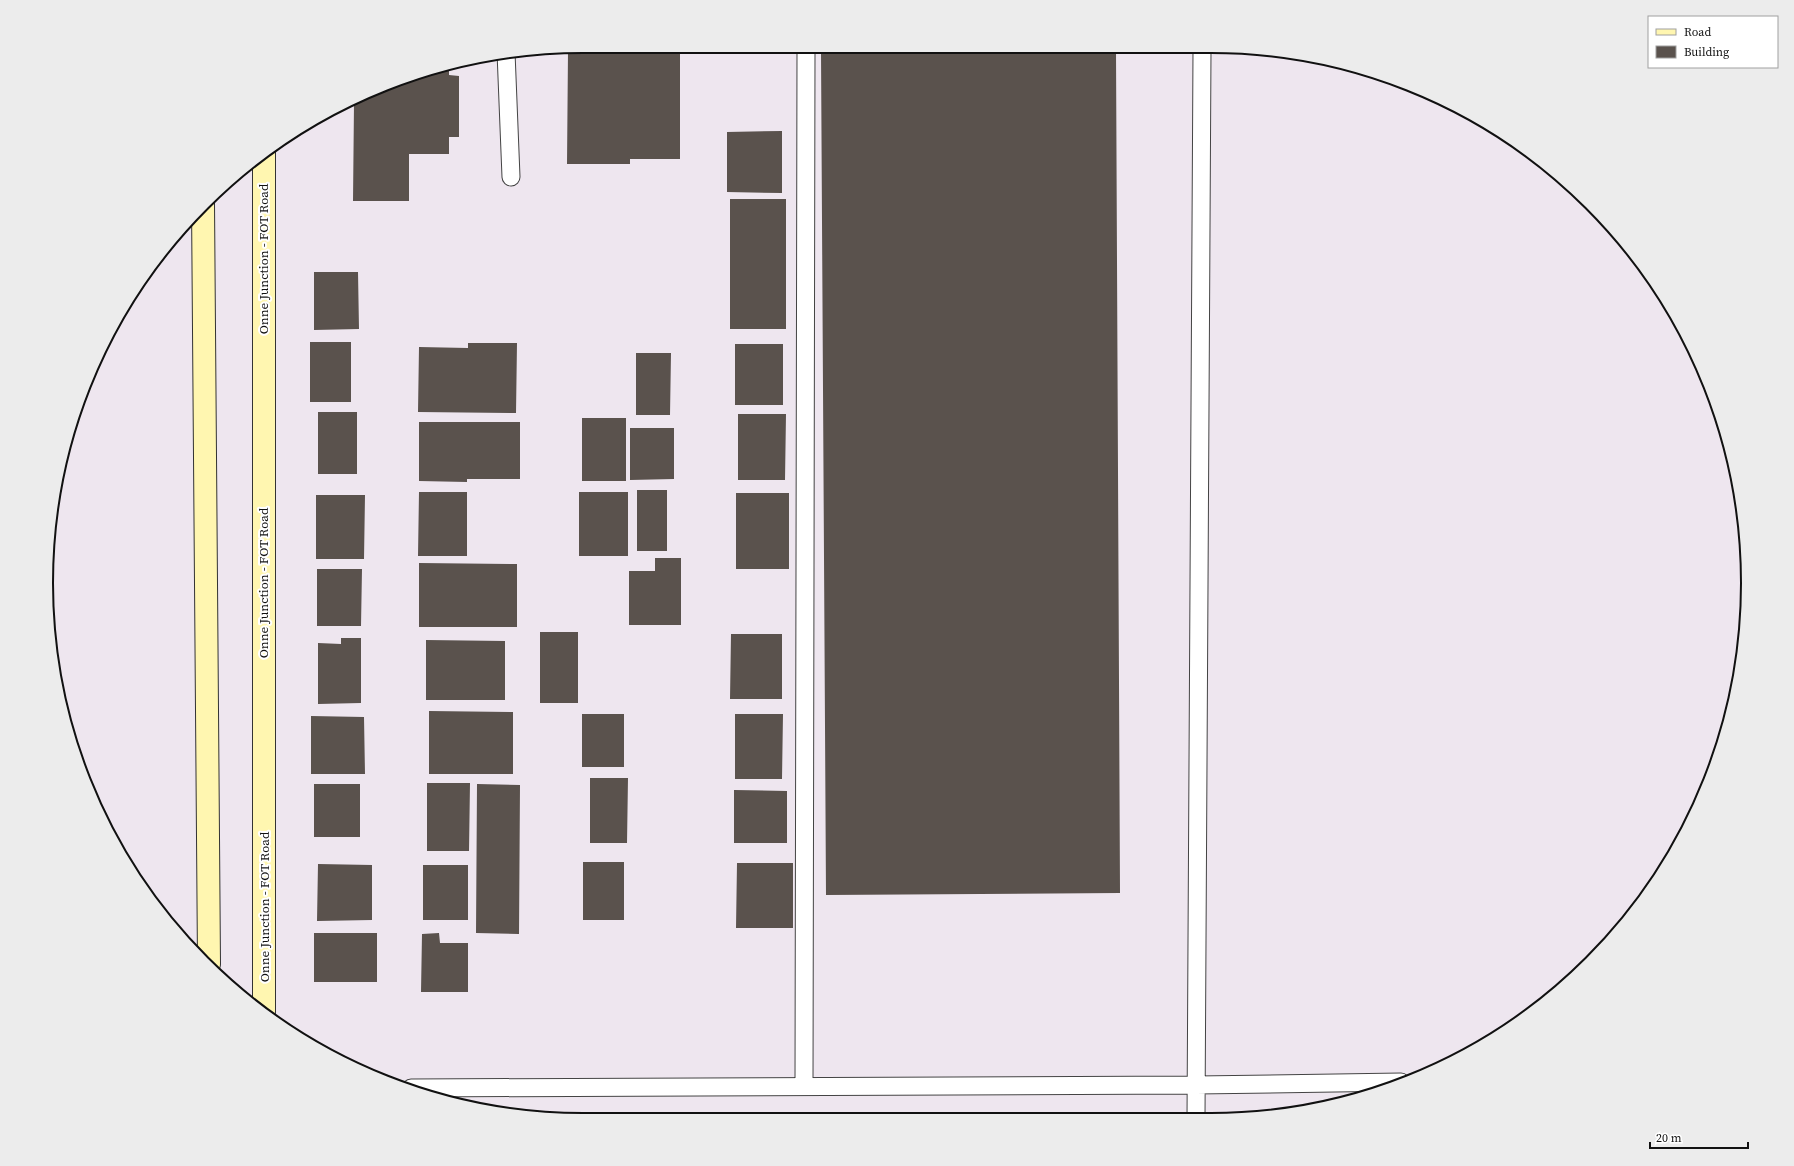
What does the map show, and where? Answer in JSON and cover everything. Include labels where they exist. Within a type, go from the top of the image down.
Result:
[{"type":"street","name":"Onne Junction - FOT Road","points":[[264,160],[264,1006]]},
{"type":"street","points":[[203,214],[209,959]]},
{"type":"lane","points":[[804,1086],[806,53]]},
{"type":"lane","points":[[1196,1113],[1202,53]]},
{"type":"lane","points":[[506,59],[511,177]]},
{"type":"lane","points":[[423,1088],[1196,1085],[1389,1082]]},
{"type":"shaded area","points":[[583,53],[1246,54],[1314,63],[1348,71],[1414,93],[1476,124],[1505,142],[1534,163],[1586,208],[1609,234],[1631,260],[1652,289],[1670,318],[1701,380],[1713,413],[1731,480],[1736,514],[1740,548],[1740,618],[1731,686],[1723,720],[1701,786],[1686,817],[1670,848],[1652,877],[1631,906],[1586,958],[1560,981],[1534,1003],[1505,1024],[1476,1042],[1414,1073],[1381,1085],[1314,1103],[1246,1112],[548,1112],[480,1103],[446,1095],[380,1073],[318,1042],[289,1024],[260,1003],[208,958],[163,906],[142,877],[124,848],[108,817],[93,786],[81,753],[63,686],[54,618],[54,548],[63,480],[71,446],[93,380],[124,318],[142,289],[163,260],[208,208],[234,185],[260,163],[289,142],[318,124],[380,93],[446,71],[480,63],[548,54]]},
{"type":"building","points":[[568,53],[680,53],[680,159],[630,159],[630,164],[567,164]]},
{"type":"building","points":[[821,53],[1116,53],[1120,893],[826,895]]},
{"type":"building","points":[[449,70],[449,75],[459,76],[459,137],[449,137],[449,154],[409,154],[409,201],[353,201],[354,106],[380,93],[446,71]]},
{"type":"building","points":[[782,131],[782,193],[727,192],[727,132]]},
{"type":"building","points":[[730,199],[786,199],[786,329],[730,329]]},
{"type":"building","points":[[314,272],[358,272],[359,329],[314,330]]},
{"type":"building","points":[[310,342],[351,342],[351,402],[310,402]]},
{"type":"building","points":[[468,343],[517,343],[516,413],[418,412],[419,347],[468,348]]},
{"type":"building","points":[[735,344],[783,344],[783,405],[735,405]]},
{"type":"building","points":[[636,353],[671,353],[670,415],[636,415]]},
{"type":"building","points":[[318,412],[357,412],[357,474],[318,474]]},
{"type":"building","points":[[738,414],[786,414],[785,480],[738,480]]},
{"type":"building","points":[[582,418],[626,418],[626,481],[582,481]]},
{"type":"building","points":[[419,422],[520,422],[520,479],[467,479],[467,482],[419,481]]},
{"type":"building","points":[[630,428],[674,428],[674,479],[630,480]]},
{"type":"building","points":[[637,490],[667,490],[667,551],[637,551]]},
{"type":"building","points":[[419,492],[467,492],[467,556],[418,556]]},
{"type":"building","points":[[579,492],[628,492],[628,556],[579,556]]},
{"type":"building","points":[[736,493],[789,493],[789,569],[736,569]]},
{"type":"building","points":[[316,495],[365,495],[364,559],[316,559]]},
{"type":"building","points":[[655,558],[681,558],[681,625],[629,625],[629,571],[655,571]]},
{"type":"building","points":[[419,563],[517,564],[517,627],[419,627]]},
{"type":"building","points":[[317,569],[362,569],[361,626],[317,626]]},
{"type":"building","points":[[540,632],[578,632],[578,703],[540,703]]},
{"type":"building","points":[[731,634],[782,634],[782,699],[730,699]]},
{"type":"building","points":[[341,638],[361,638],[361,703],[318,704],[318,643],[341,644]]},
{"type":"building","points":[[426,640],[505,641],[505,700],[426,700]]},
{"type":"building","points":[[429,711],[513,712],[513,774],[429,774]]},
{"type":"building","points":[[582,714],[624,714],[624,767],[582,767]]},
{"type":"building","points":[[735,714],[783,714],[782,779],[735,779]]},
{"type":"building","points":[[311,716],[364,717],[365,774],[311,774]]},
{"type":"building","points":[[590,778],[628,778],[627,843],[590,843]]},
{"type":"building","points":[[427,783],[470,783],[469,851],[427,851]]},
{"type":"building","points":[[314,784],[360,784],[360,837],[314,837]]},
{"type":"building","points":[[477,784],[520,785],[519,934],[476,933]]},
{"type":"building","points":[[734,790],[787,791],[787,843],[734,843]]},
{"type":"building","points":[[583,862],[624,862],[624,920],[583,920]]},
{"type":"building","points":[[737,863],[793,863],[793,928],[736,928]]},
{"type":"building","points":[[318,864],[372,865],[372,920],[317,921]]},
{"type":"building","points":[[423,865],[468,865],[468,920],[423,920]]},
{"type":"building","points":[[314,933],[377,933],[377,982],[314,982]]},
{"type":"building","points":[[439,933],[440,943],[468,943],[468,992],[421,992],[422,934]]}]
